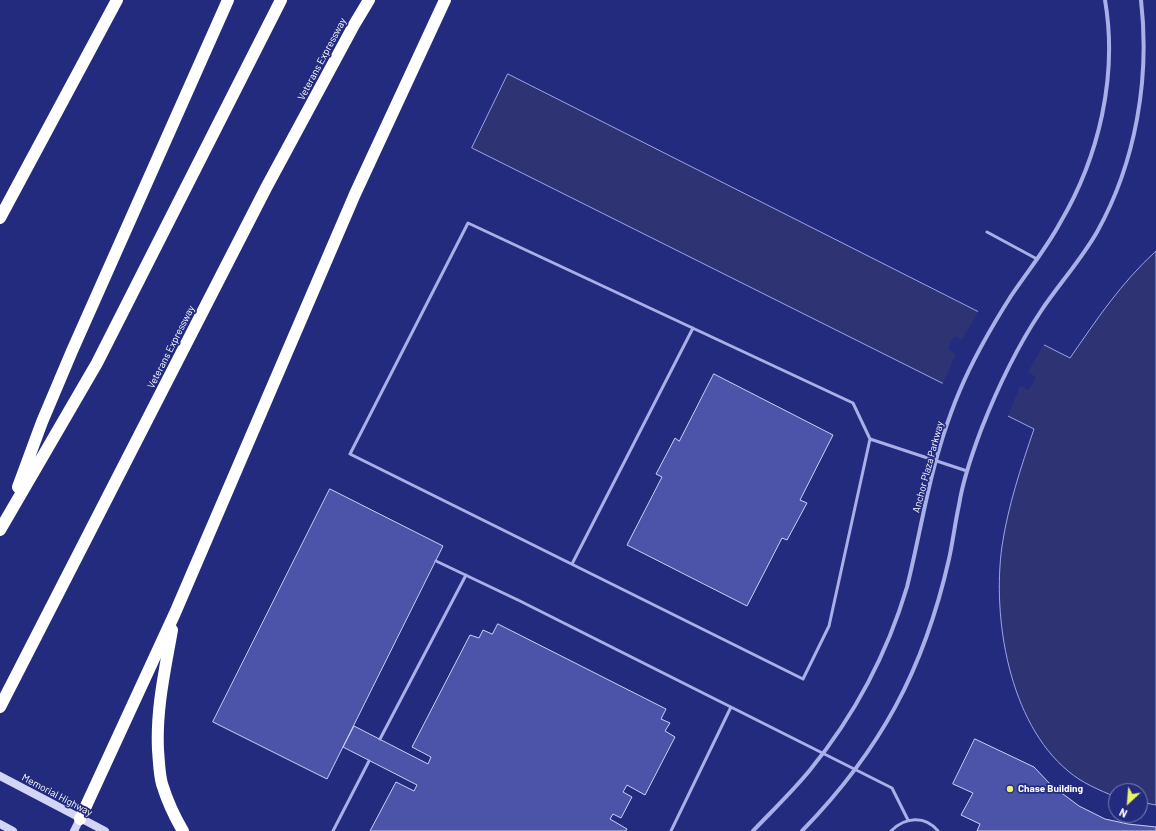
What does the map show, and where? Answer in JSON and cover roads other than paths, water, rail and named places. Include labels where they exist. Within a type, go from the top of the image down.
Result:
[{"type":"highway","points":[[0,218],[117,0]]},
{"type":"highway","points":[[7,516],[42,422],[72,351],[228,0]]},
{"type":"highway","points":[[0,530],[98,363],[281,0]]},
{"type":"highway","name":"Veterans Expressway","points":[[0,707],[266,188],[368,0]]},
{"type":"highway","points":[[80,819],[175,613],[347,212],[445,0]]},
{"type":"highway","points":[[175,613],[163,678],[157,727],[159,766],[162,782],[172,811],[183,831]]},
{"type":"main road","name":"Memorial Highway","points":[[0,776],[105,831]]},
{"type":"main road","points":[[74,831],[80,819]]},
{"type":"main road","points":[[0,824],[13,831]]},
{"type":"street","name":"Anchor Plaza Parkway","points":[[753,831],[789,794],[823,754],[845,723],[871,677],[896,622],[908,584],[936,461],[949,418],[960,390],[981,346],[1012,295],[1038,259],[1078,190],[1098,135],[1109,60],[1105,0]]},
{"type":"street","points":[[802,831],[830,802],[856,770],[886,724],[904,692],[918,662],[931,627],[950,558],[959,503],[967,471],[981,430],[1011,363],[1040,313],[1096,233],[1110,205],[1126,163],[1136,123],[1143,80],[1144,41],[1140,0]]},
{"type":"lane","points":[[468,223],[693,328],[853,403],[870,439],[829,626],[803,679],[350,454],[468,223]]},
{"type":"lane","points":[[987,232],[1038,259]]},
{"type":"lane","points":[[572,564],[693,328]]},
{"type":"lane","points":[[870,439],[967,471]]},
{"type":"lane","points":[[436,561],[892,788],[908,820]]},
{"type":"lane","points":[[380,740],[466,575]]},
{"type":"lane","points":[[671,831],[731,707]]},
{"type":"lane","points":[[333,831],[369,761]]},
{"type":"lane","points":[[891,831],[897,825],[908,820],[919,820],[926,822],[938,831]]},
{"type":"place","name":"Chase Building","points":[[1010,789]]}]
